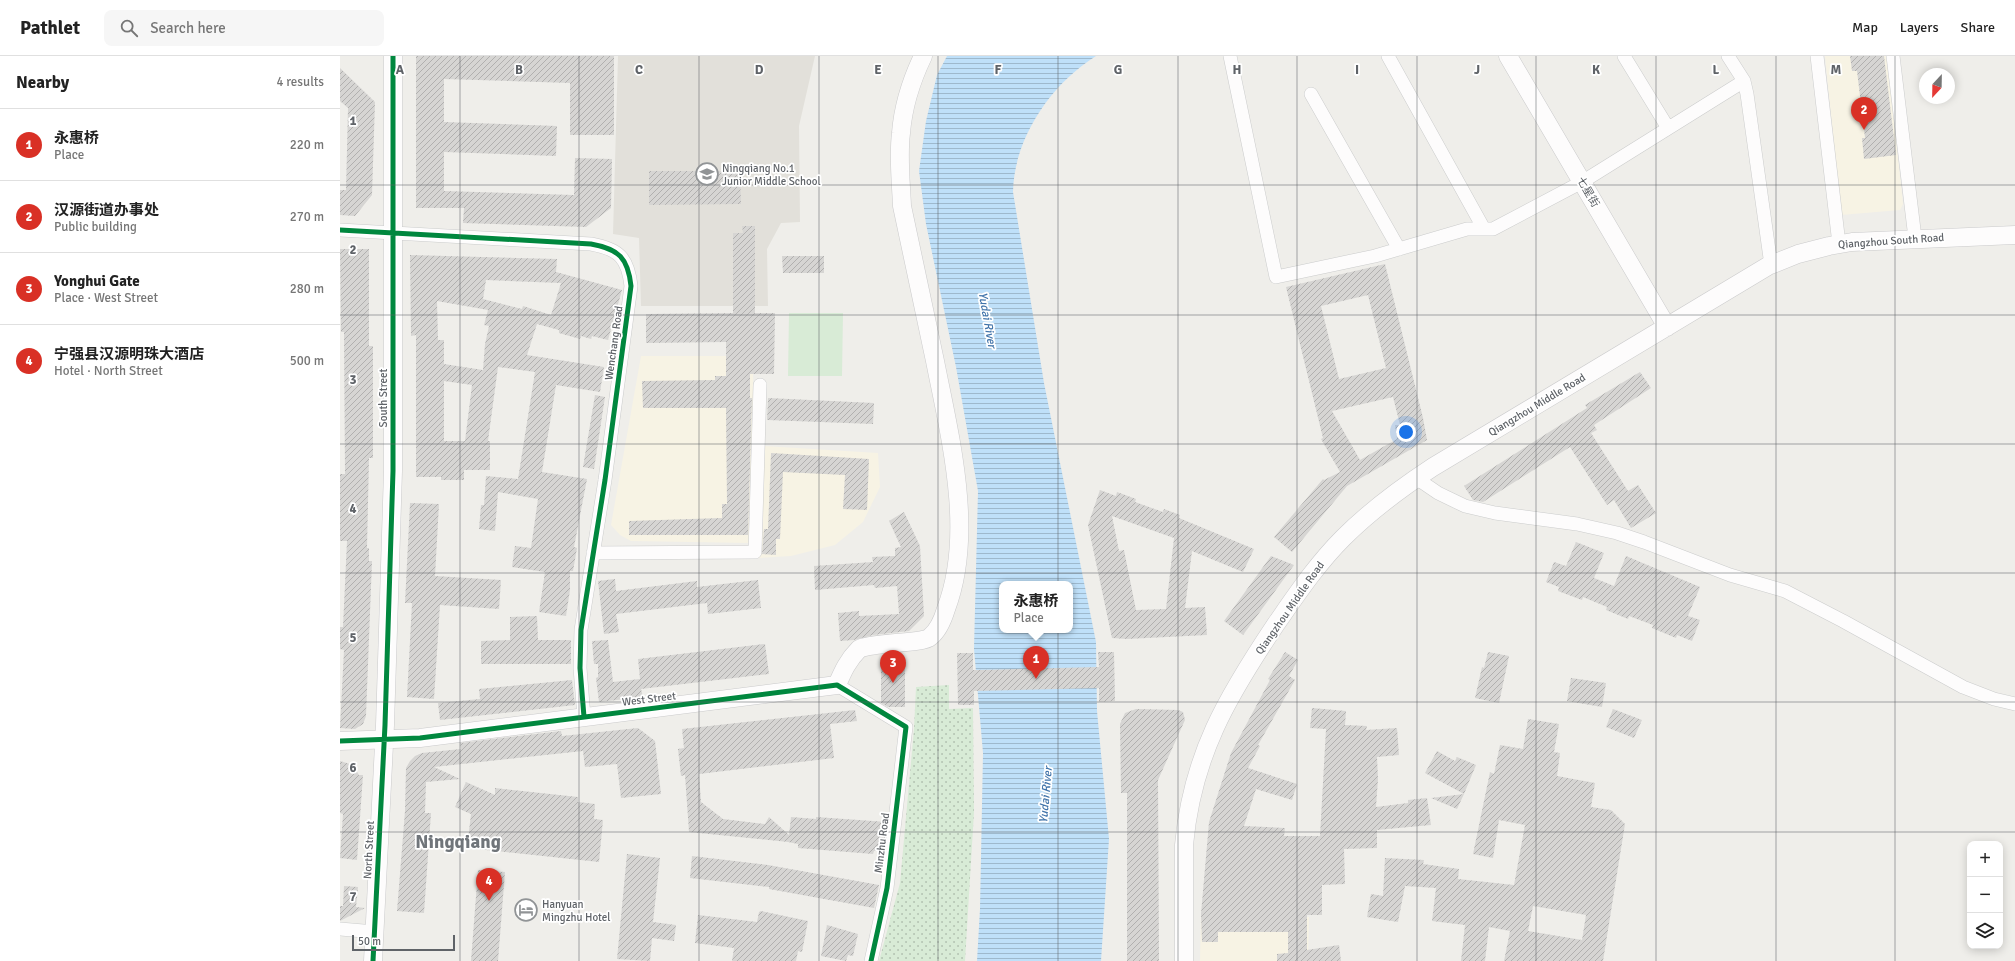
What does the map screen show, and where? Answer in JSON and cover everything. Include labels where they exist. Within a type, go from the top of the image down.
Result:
[{"type":"street","name":"South Street","points":[[384,739],[393,471],[393,56]]},
{"type":"street","points":[[837,685],[844,667],[859,649],[929,639],[942,620],[954,583],[959,526],[955,462],[902,206],[900,174],[900,133],[923,56]]},
{"type":"street","points":[[1230,56],[1276,277],[1375,256],[1467,229],[1493,229],[1582,182],[1744,81]]},
{"type":"street","points":[[1388,56],[1484,229]]},
{"type":"street","name":"七星街","points":[[1508,56],[1667,327]]},
{"type":"street","points":[[1624,56],[1668,128]]},
{"type":"street","points":[[1728,56],[1744,81],[1758,166],[1771,265]]},
{"type":"street","points":[[1817,56],[1839,244]]},
{"type":"street","points":[[1893,56],[1915,238]]},
{"type":"street","points":[[1311,94],[1399,249]]},
{"type":"street","name":"Wenchang Road","points":[[340,230],[591,244],[606,247],[621,255],[629,269],[631,286],[581,630],[580,668],[584,717]]},
{"type":"street","name":"Qiangzhou South Road","points":[[1667,327],[1771,265],[1798,254],[1839,244],[1915,238],[2015,236]]},
{"type":"street","name":"Qiangzhou Middle Road","points":[[1184,961],[1185,828],[1197,773],[1210,736],[1244,674],[1311,575],[1355,526],[1381,504],[1416,478],[1667,327]]},
{"type":"street","points":[[593,553],[755,552],[760,385]]},
{"type":"street","points":[[1416,478],[1438,493],[1465,506],[1495,513],[1577,524],[1617,533],[1730,576],[1785,592],[1843,621],[1963,687],[1994,699],[2015,704]]},
{"type":"street","name":"West Street","points":[[340,741],[420,738],[837,685]]},
{"type":"street","name":"Minzhu Road","points":[[837,685],[906,727],[887,888],[871,961]]},
{"type":"street","name":"North Street","points":[[373,961],[384,739]]},
{"type":"street","points":[[340,929],[375,932]]},
{"type":"shaded area","name":"Ningqiang No.1 Junior Middle School","points":[[618,56],[815,56],[799,126],[800,222],[781,223],[767,249],[768,306],[641,306],[639,238],[613,234]]},
{"type":"shaded area","points":[[1825,56],[1887,56],[1903,204],[1900,210],[1841,215]]},
{"type":"shaded area","points":[[641,356],[753,356],[754,532],[750,543],[631,541],[620,535],[611,525]]},
{"type":"shaded area","points":[[764,446],[878,453],[880,487],[863,522],[835,545],[791,556],[759,558]]},
{"type":"shaded area","points":[[1201,916],[1309,917],[1308,961],[1200,961]]},
{"type":"green space","points":[[789,313],[843,313],[842,376],[788,376]]},
{"type":"green space","points":[[949,685],[949,709],[973,708],[974,812],[965,961],[879,961],[900,883],[914,729],[916,687]]},
{"type":"water","name":"Yudai River","points":[[947,56],[1096,56],[1064,81],[1038,114],[1020,152],[1015,172],[1013,192],[1044,383],[1096,642],[1097,711],[1109,839],[1101,961],[977,961],[980,909],[983,753],[974,649],[978,491],[956,367],[926,224],[919,171],[926,121],[937,75]]},
{"type":"building","points":[[416,56],[614,56],[614,135],[570,135],[570,83],[444,79],[444,122],[557,126],[556,156],[444,152],[444,191],[574,195],[575,158],[612,159],[611,208],[586,227],[463,223],[464,208],[416,208]]},
{"type":"building","points":[[1850,56],[1884,56],[1896,155],[1864,159],[1862,138],[1865,138],[1857,71],[1852,71]]},
{"type":"building","points":[[340,68],[375,102],[372,195],[355,216],[340,215],[340,190],[346,190],[348,108],[340,101]]},
{"type":"building","points":[[649,171],[740,171],[741,204],[649,205]]},
{"type":"building","points":[[742,226],[755,226],[755,313],[775,313],[774,374],[750,374],[750,398],[752,398],[748,535],[629,535],[629,521],[722,518],[722,504],[727,504],[726,408],[643,408],[642,381],[715,380],[715,376],[726,376],[726,342],[646,343],[646,314],[733,313],[733,233],[743,233]]},
{"type":"building","points":[[340,249],[369,249],[369,346],[373,346],[373,458],[369,458],[367,548],[369,548],[369,561],[372,561],[366,716],[363,724],[355,729],[340,728],[344,650],[340,649],[340,627],[343,627],[347,541],[340,541],[340,474],[345,474],[344,332],[341,332]]},
{"type":"building","points":[[410,255],[557,259],[556,272],[622,290],[608,340],[592,336],[591,339],[581,336],[580,339],[559,333],[559,330],[537,324],[527,355],[604,367],[600,392],[556,385],[542,472],[587,479],[574,547],[577,548],[573,571],[570,571],[570,590],[566,616],[539,612],[545,572],[512,567],[515,546],[531,548],[538,499],[498,492],[495,531],[479,529],[481,505],[484,505],[486,476],[518,479],[535,372],[498,367],[488,441],[490,441],[490,470],[464,470],[464,480],[441,480],[441,477],[416,477],[416,335],[411,336]],"holes":[[[486,280],[561,283],[551,315],[523,306],[522,309],[483,299]],[[437,301],[488,310],[484,325],[489,326],[485,344],[483,370],[444,364],[444,340],[438,340]],[[444,381],[472,385],[465,441],[444,441]]]},
{"type":"building","points":[[782,256],[824,256],[824,273],[783,273]]},
{"type":"building","points":[[1385,264],[1423,418],[1427,440],[1347,486],[1292,552],[1274,537],[1323,479],[1324,480],[1340,472],[1321,439],[1323,438],[1286,287]],"holes":[[[1368,295],[1386,368],[1339,379],[1321,306]],[[1393,397],[1400,425],[1395,425],[1397,439],[1360,460],[1332,411]]]},
{"type":"building","points":[[1640,372],[1651,388],[1594,425],[1597,430],[1591,433],[1628,491],[1638,485],[1656,513],[1631,528],[1614,500],[1607,505],[1570,447],[1483,502],[1473,500],[1464,486],[1587,408],[1585,405]]},
{"type":"building","points":[[595,395],[605,397],[594,469],[583,467]]},
{"type":"building","points":[[768,398],[874,403],[873,424],[767,420]]},
{"type":"building","points":[[771,453],[869,459],[867,510],[843,509],[845,475],[783,472],[780,539],[776,539],[776,555],[762,554],[764,529],[768,529]]},
{"type":"building","points":[[1100,490],[1116,496],[1117,492],[1136,499],[1135,502],[1163,512],[1164,509],[1180,515],[1179,518],[1254,549],[1243,572],[1192,551],[1185,608],[1205,607],[1207,635],[1127,639],[1112,638],[1088,525]],"holes":[[[1112,516],[1174,538],[1166,609],[1136,610],[1124,550],[1119,551]]]},
{"type":"building","points":[[410,503],[439,504],[435,576],[501,580],[499,609],[440,605],[434,699],[407,697],[412,603],[405,603]]},
{"type":"building","points":[[904,512],[920,546],[924,616],[909,631],[873,635],[854,640],[840,641],[838,613],[859,611],[859,616],[899,614],[897,586],[875,588],[874,585],[815,590],[814,566],[873,562],[872,557],[895,556],[895,548],[901,547],[889,521]]},
{"type":"building","points":[[1576,542],[1604,553],[1594,578],[1614,586],[1626,556],[1700,587],[1688,616],[1700,620],[1692,641],[1677,635],[1676,638],[1652,628],[1653,625],[1629,616],[1628,619],[1606,610],[1607,607],[1583,597],[1582,600],[1558,591],[1559,587],[1546,582],[1554,562],[1566,566]]},
{"type":"building","points":[[1271,556],[1294,565],[1243,635],[1224,621]]},
{"type":"building","points":[[615,579],[616,591],[697,581],[697,587],[758,580],[761,608],[708,614],[707,603],[616,614],[619,632],[604,634],[598,581]]},
{"type":"building","points":[[537,616],[538,640],[571,640],[571,664],[481,664],[481,641],[510,640],[510,617]]},
{"type":"building","points":[[608,640],[613,682],[640,679],[638,659],[765,644],[769,674],[641,689],[643,697],[599,702],[596,678],[598,677],[598,664],[594,664],[592,641]]},
{"type":"building","points":[[1098,652],[1114,652],[1115,701],[1099,702],[1099,688],[974,691],[974,705],[958,705],[957,653],[973,653],[973,670],[1099,667]]},
{"type":"building","points":[[1285,652],[1298,660],[1289,676],[1295,680],[1258,745],[1260,746],[1248,768],[1297,784],[1292,800],[1256,789],[1244,826],[1285,828],[1284,836],[1320,836],[1326,729],[1310,728],[1312,708],[1346,711],[1345,725],[1367,726],[1366,730],[1397,728],[1399,755],[1377,757],[1378,779],[1376,807],[1408,803],[1408,800],[1427,798],[1431,825],[1377,830],[1377,848],[1344,849],[1345,884],[1322,885],[1322,915],[1307,915],[1307,950],[1339,945],[1341,961],[1277,961],[1277,954],[1288,953],[1288,932],[1218,932],[1218,942],[1202,942],[1201,914],[1209,822],[1231,753],[1270,680],[1268,679]]},
{"type":"building","points":[[1488,652],[1509,656],[1499,703],[1475,698],[1482,667],[1484,668]]},
{"type":"building","points":[[881,660],[905,660],[905,707],[888,707],[881,703]]},
{"type":"building","points":[[1571,678],[1606,683],[1602,707],[1567,701]]},
{"type":"building","points":[[572,680],[575,705],[440,720],[438,703],[480,699],[479,689]]},
{"type":"building","points":[[1136,709],[1178,710],[1183,712],[1185,720],[1158,780],[1159,961],[1127,961],[1127,793],[1121,793],[1120,724],[1125,713]]},
{"type":"building","points":[[1613,709],[1642,720],[1634,738],[1606,727]]},
{"type":"building","points":[[855,710],[857,721],[830,724],[834,758],[699,774],[701,802],[723,819],[765,824],[769,817],[789,835],[791,817],[816,819],[816,817],[887,822],[883,851],[874,851],[873,854],[798,848],[798,844],[788,842],[689,832],[685,775],[681,776],[678,749],[684,748],[682,729]]},
{"type":"building","points":[[1528,719],[1559,724],[1554,752],[1560,753],[1557,776],[1595,783],[1591,807],[1611,810],[1625,824],[1603,961],[1504,961],[1510,931],[1489,927],[1485,961],[1461,961],[1465,925],[1432,921],[1436,888],[1405,886],[1398,922],[1367,917],[1371,894],[1383,896],[1385,858],[1424,860],[1423,864],[1459,869],[1458,879],[1514,885],[1525,825],[1499,820],[1493,858],[1473,854],[1490,772],[1494,774],[1500,745],[1523,749]],"holes":[[[1533,906],[1586,915],[1582,940],[1528,931]]]},
{"type":"building","points":[[638,728],[655,741],[661,794],[621,798],[617,764],[585,767],[583,751],[434,767],[460,779],[426,782],[425,813],[431,813],[424,913],[397,911],[405,811],[406,768],[415,756],[422,753],[461,749],[460,743],[561,731],[562,736]]},
{"type":"building","points":[[1437,751],[1455,761],[1457,757],[1476,765],[1464,794],[1425,773]]},
{"type":"building","points":[[340,761],[353,765],[359,775],[363,775],[357,860],[340,858],[343,814],[340,813]]},
{"type":"building","points":[[466,782],[495,795],[495,788],[578,797],[578,802],[595,804],[594,819],[603,820],[599,862],[467,848],[471,814],[455,807]]},
{"type":"building","points":[[1464,794],[1457,809],[1431,798]]},
{"type":"building","points":[[627,854],[660,858],[653,922],[676,925],[674,941],[652,938],[650,961],[617,959]]},
{"type":"building","points":[[692,856],[768,865],[879,885],[874,908],[769,889],[769,887],[690,878]]},
{"type":"building","points":[[478,870],[505,872],[498,961],[471,961]]},
{"type":"building","points":[[344,886],[358,887],[356,907],[365,908],[340,921],[340,906],[343,906]]},
{"type":"building","points":[[761,911],[808,921],[802,952],[798,951],[796,961],[732,961],[734,948],[695,943],[698,915],[757,922],[759,912]]},
{"type":"building","points":[[827,925],[858,934],[853,956],[848,955],[846,961],[821,956]]},
{"type":"cycle path","points":[[373,961],[385,725],[393,471],[393,56]]},
{"type":"cycle path","points":[[340,230],[591,244],[601,246],[615,252],[624,262],[630,276],[631,286],[605,480],[581,630],[580,668],[584,717]]},
{"type":"cycle path","points":[[340,741],[420,738],[837,685],[906,727],[887,888],[871,961]]},
{"type":"place","name":"汉源街道办事处","points":[[1864,130]]},
{"type":"place","name":"Ningqiang No.1 Junior Middle School","points":[[707,174]]},
{"type":"place","name":"永惠桥","points":[[1036,679]]},
{"type":"place","name":"Yonghui Gate","points":[[893,683]]},
{"type":"place","name":"宁强县汉源明珠大酒店","points":[[489,901]]},
{"type":"place","name":"Hanyuan Mingzhu Hotel","points":[[526,910]]},
{"type":"district","name":"Ningqiang","points":[[458,842]]}]
